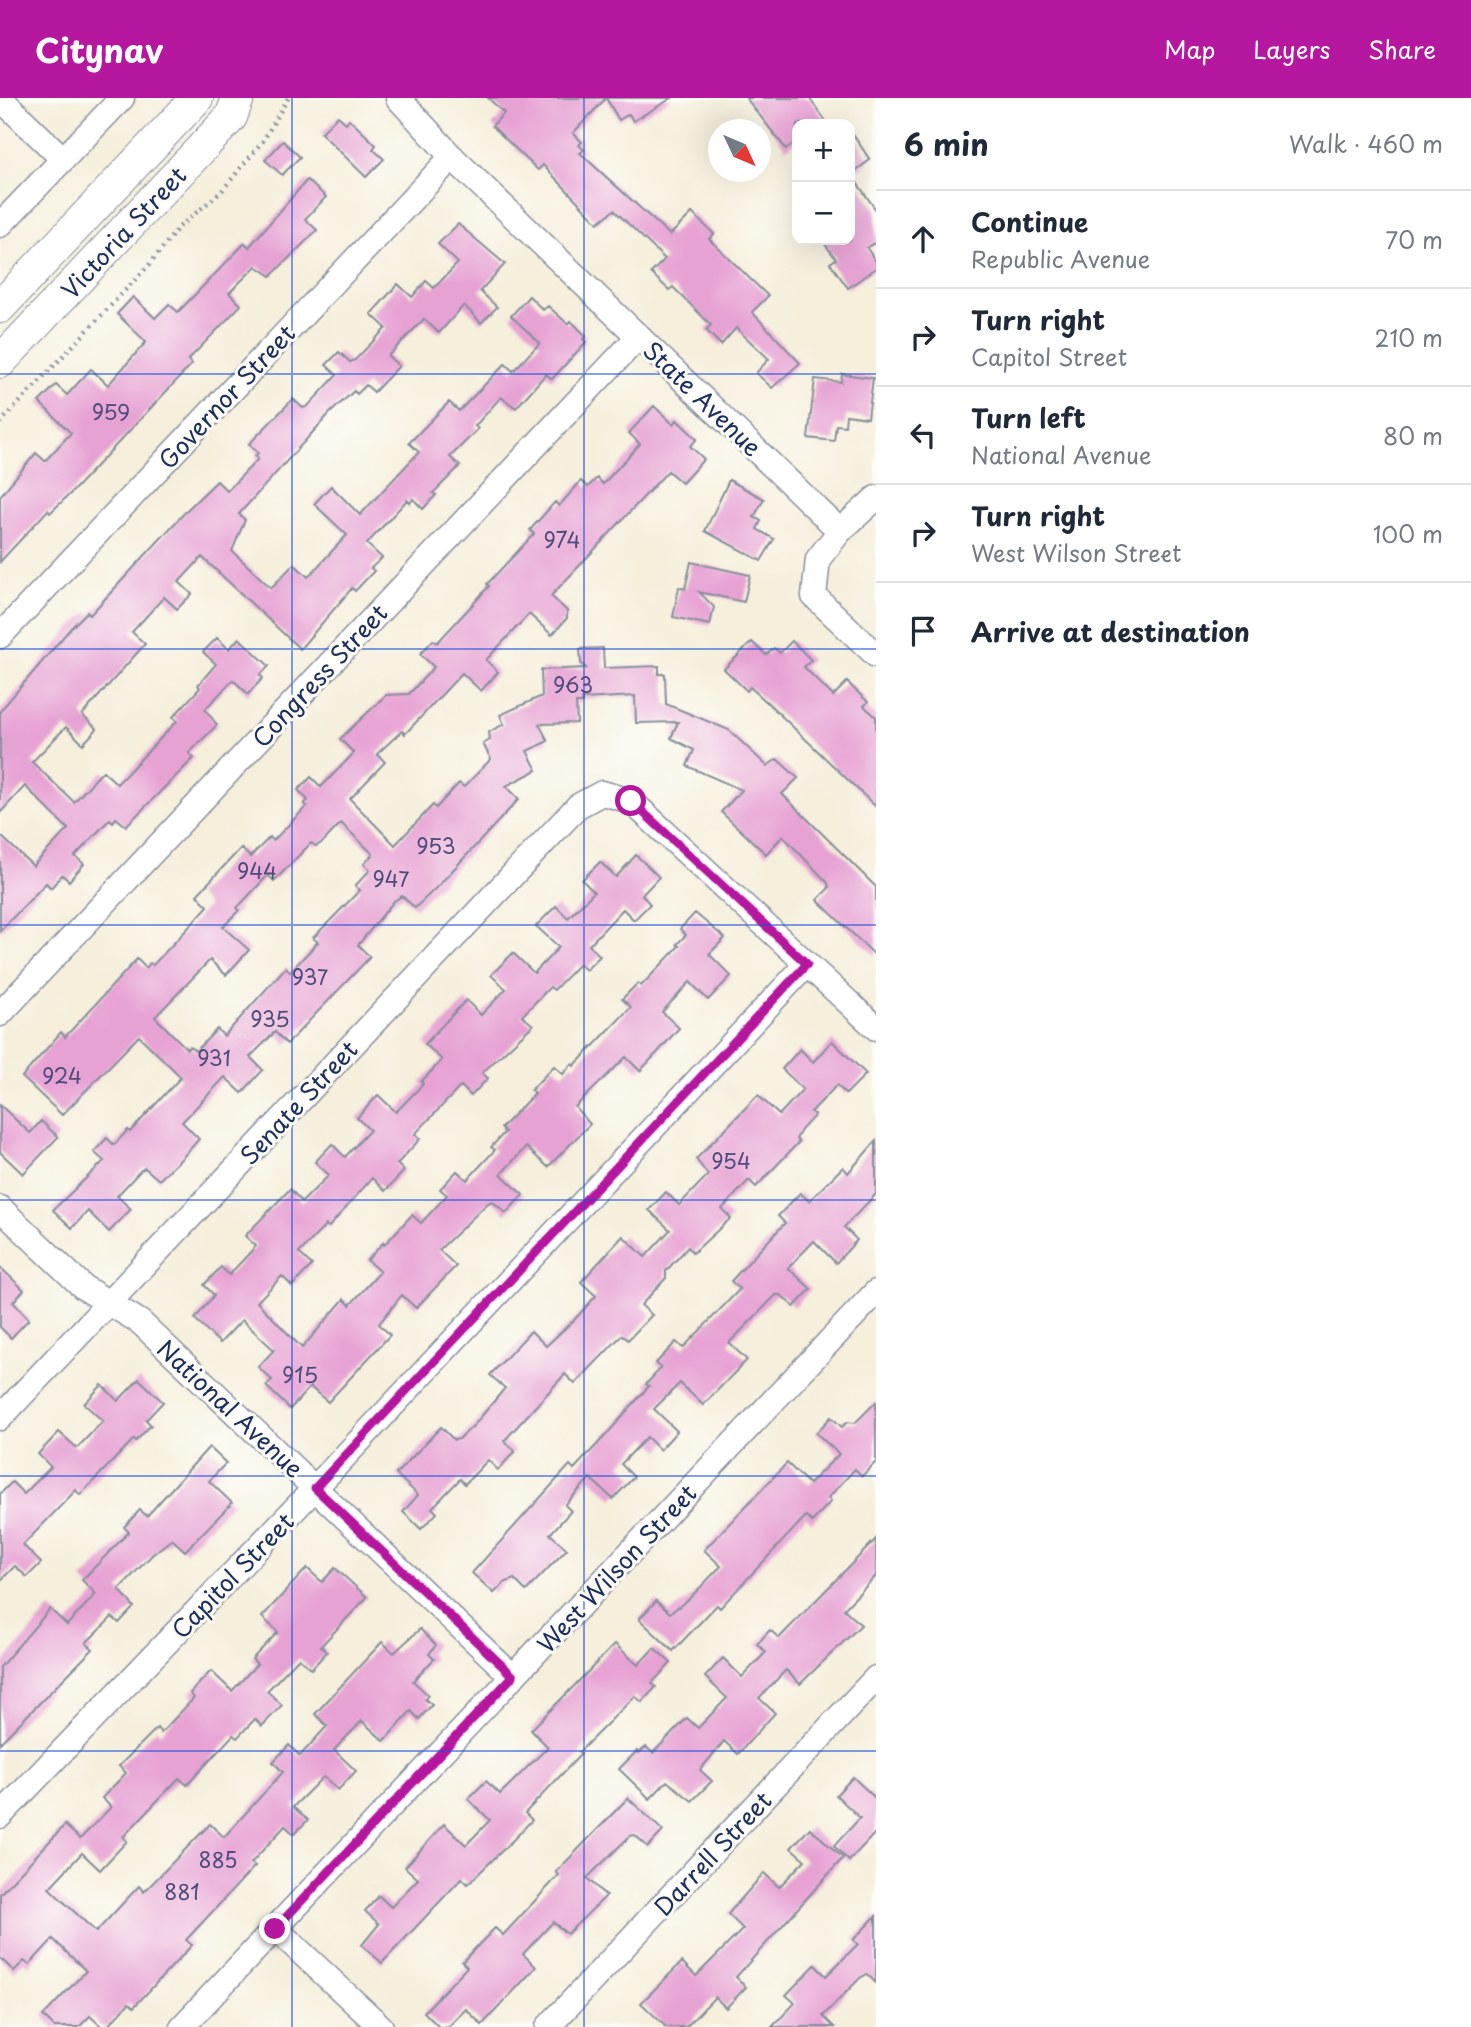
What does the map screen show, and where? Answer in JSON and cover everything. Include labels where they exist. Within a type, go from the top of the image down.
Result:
[{"type":"main road","name":"Victoria Street","points":[[0,307],[197,98]]},
{"type":"main road","name":"Victoria Street","points":[[0,362],[231,117],[238,98]]},
{"type":"street","points":[[0,98],[63,159]]},
{"type":"street","points":[[0,225],[122,98]]},
{"type":"street","name":"State Avenue","points":[[398,98],[452,157],[840,531]]},
{"type":"street","name":"Governor Street","points":[[0,636],[452,157]]},
{"type":"street","name":"Congress Street","points":[[0,1014],[639,335]]},
{"type":"street","points":[[876,499],[840,531],[818,559],[814,596],[876,655]]},
{"type":"street","name":"Senate Street","points":[[0,1418],[578,806],[602,793],[631,801],[807,964]]},
{"type":"street","points":[[807,964],[876,1028]]},
{"type":"street","name":"Capitol Street","points":[[0,1816],[315,1488],[807,964]]},
{"type":"street","name":"National Avenue","points":[[0,1208],[83,1287],[140,1322],[513,1676]]},
{"type":"street","name":"West Wilson Street","points":[[182,2027],[876,1292]]},
{"type":"street","name":"Darrell Street","points":[[548,2027],[876,1678]]},
{"type":"street","points":[[275,1929],[381,2027]]},
{"type":"path","points":[[0,423],[149,265],[178,228],[221,192],[263,141],[288,98]]},
{"type":"building","points":[[488,98],[606,98],[573,133],[582,142],[579,145],[584,150],[580,153],[670,235],[692,213],[714,234],[709,239],[768,296],[752,312],[800,363],[772,388],[756,373],[769,359],[736,328],[721,345],[706,330],[711,325],[673,287],[669,290],[651,273],[665,259],[614,210],[598,223],[543,165],[538,170],[492,126],[504,113]]},
{"type":"building","points":[[606,98],[672,98],[633,121],[629,114],[619,120]]},
{"type":"building","points":[[746,98],[809,98],[824,119],[792,119],[792,145],[786,149],[771,130],[771,119],[762,119]]},
{"type":"building","points":[[338,116],[346,123],[349,119],[376,145],[373,149],[384,159],[366,177],[321,133]]},
{"type":"building","points":[[855,138],[870,160],[855,171]]},
{"type":"building","points":[[283,141],[300,157],[282,175],[265,160]]},
{"type":"building","points":[[307,180],[326,197],[305,219],[317,230],[271,276],[256,266],[229,293],[241,305],[188,360],[192,364],[73,491],[50,513],[48,510],[0,562],[0,496],[36,453],[45,461],[71,433],[39,402],[56,385],[67,395],[91,369],[108,385],[146,342],[117,314],[133,297],[155,318],[169,304],[178,312],[245,243],[249,247]]},
{"type":"building","points":[[855,180],[876,210],[876,242],[867,248],[876,262],[876,268],[848,288],[830,263],[836,259],[826,245],[855,245]]},
{"type":"building","points":[[458,224],[505,264],[480,291],[497,307],[481,323],[464,305],[439,333],[424,319],[388,356],[399,366],[374,392],[366,385],[357,394],[354,391],[330,413],[239,514],[245,520],[232,551],[271,588],[294,564],[308,577],[347,535],[314,504],[331,486],[360,515],[419,452],[409,443],[449,402],[459,411],[505,364],[513,371],[540,343],[511,316],[529,296],[543,310],[548,306],[568,324],[571,321],[586,336],[583,339],[586,342],[552,379],[546,374],[516,408],[501,397],[475,426],[478,429],[450,457],[460,466],[433,493],[436,495],[423,509],[413,499],[410,503],[407,500],[367,544],[382,558],[371,568],[374,571],[355,591],[352,588],[300,649],[202,557],[179,582],[192,594],[177,609],[164,597],[132,632],[145,644],[82,715],[97,729],[83,744],[66,727],[32,762],[74,802],[103,771],[117,784],[177,721],[173,717],[200,688],[198,685],[216,664],[203,652],[217,638],[229,649],[239,638],[269,666],[260,675],[263,678],[248,694],[233,680],[205,709],[217,725],[189,753],[194,758],[126,826],[116,818],[113,822],[110,819],[75,856],[84,864],[69,881],[62,875],[51,888],[46,883],[0,931],[0,835],[33,866],[68,829],[25,786],[0,813],[0,711],[70,629],[87,612],[90,615],[188,509],[217,481],[227,491],[258,459],[255,456],[258,453],[249,444],[293,399],[303,408],[308,406],[337,375],[326,365],[339,352],[350,362],[355,360],[386,328],[371,314],[398,284],[412,297],[426,281],[434,288],[458,263],[438,244]]},
{"type":"building","points":[[842,374],[873,378],[868,418],[846,415],[845,426],[836,425],[834,441],[808,438],[815,379],[841,382]]},
{"type":"building","points":[[654,406],[673,424],[677,420],[697,439],[690,446],[704,459],[682,483],[668,471],[551,596],[567,611],[567,618],[552,635],[529,614],[486,660],[498,672],[481,691],[462,673],[405,734],[402,731],[377,754],[385,762],[350,799],[395,845],[433,805],[436,808],[459,783],[464,787],[491,759],[483,744],[490,740],[489,732],[504,724],[500,715],[542,696],[541,670],[586,668],[581,663],[580,649],[603,648],[604,668],[659,666],[659,674],[665,674],[666,704],[729,730],[767,766],[777,759],[798,778],[782,794],[876,887],[876,956],[817,900],[829,888],[828,883],[783,836],[766,854],[721,812],[742,790],[687,766],[694,750],[671,738],[678,722],[636,723],[635,696],[582,699],[582,703],[576,703],[577,723],[539,724],[548,741],[527,751],[537,770],[506,786],[519,799],[439,885],[415,908],[402,896],[394,901],[358,945],[370,957],[287,1044],[275,1032],[250,1057],[263,1070],[242,1093],[225,1077],[182,1122],[199,1139],[182,1158],[159,1180],[145,1168],[141,1170],[117,1196],[131,1209],[109,1232],[88,1211],[72,1228],[53,1210],[104,1161],[94,1152],[107,1138],[114,1145],[128,1130],[130,1132],[181,1077],[139,1036],[62,1115],[22,1077],[61,1032],[65,1037],[137,959],[146,968],[150,963],[153,965],[208,906],[197,895],[241,848],[250,857],[270,837],[273,841],[307,806],[304,804],[308,800],[298,790],[311,777],[321,787],[354,753],[340,739],[386,695],[409,694],[434,667],[420,654],[433,640],[437,643],[474,603],[489,586],[487,584],[534,534],[530,530],[555,502],[559,506],[581,481],[588,487],[597,478],[603,484],[640,444],[629,433]],"holes":[[[341,823],[373,854],[364,864],[370,870],[355,886],[360,890],[313,938],[318,942],[290,972],[286,967],[224,1036],[217,1029],[196,1051],[190,1046],[187,1049],[155,1017],[210,960],[226,975],[249,950],[223,927],[268,875],[274,881],[311,843],[316,846],[323,842]]]},
{"type":"building","points":[[729,480],[764,499],[754,517],[761,521],[757,529],[774,539],[761,561],[705,531]]},
{"type":"building","points":[[691,562],[750,575],[744,602],[699,592],[714,607],[710,625],[673,617],[679,587],[685,589]]},
{"type":"building","points":[[792,641],[811,660],[804,667],[833,696],[847,682],[868,702],[864,706],[876,717],[876,807],[769,704],[750,687],[747,691],[724,669],[752,642],[766,655],[774,648],[780,653]]},
{"type":"building","points":[[636,855],[659,877],[642,895],[650,904],[634,920],[623,909],[589,945],[600,956],[586,970],[579,964],[554,990],[550,987],[522,1016],[533,1025],[482,1073],[488,1078],[471,1096],[461,1086],[415,1134],[420,1139],[397,1164],[404,1171],[385,1191],[372,1178],[329,1227],[326,1225],[299,1253],[312,1265],[292,1286],[282,1276],[257,1302],[302,1348],[344,1299],[350,1305],[380,1272],[367,1260],[383,1243],[384,1245],[412,1215],[421,1223],[447,1195],[440,1189],[457,1171],[467,1180],[495,1150],[491,1147],[505,1132],[501,1128],[535,1093],[531,1090],[554,1066],[563,1074],[572,1064],[574,1066],[631,1007],[622,999],[638,983],[641,986],[679,946],[677,944],[686,935],[680,929],[695,913],[725,938],[709,954],[731,976],[708,1000],[690,982],[662,1012],[679,1028],[657,1053],[640,1071],[626,1057],[575,1107],[590,1124],[548,1167],[526,1147],[501,1174],[523,1195],[506,1213],[492,1201],[488,1203],[439,1250],[456,1266],[416,1308],[402,1295],[379,1324],[390,1335],[328,1402],[310,1387],[290,1409],[266,1386],[272,1380],[258,1367],[274,1350],[242,1320],[220,1343],[195,1319],[214,1295],[204,1285],[221,1267],[229,1275],[256,1246],[245,1236],[290,1189],[302,1202],[329,1175],[315,1162],[332,1144],[345,1157],[370,1130],[357,1118],[378,1095],[396,1112],[423,1084],[421,1082],[442,1060],[425,1044],[466,1000],[481,1015],[506,989],[491,975],[513,953],[534,973],[559,947],[536,926],[556,906],[568,918],[594,892],[582,880],[600,862],[616,877]]},
{"type":"building","points":[[832,1041],[866,1074],[846,1094],[837,1085],[811,1112],[815,1115],[801,1130],[796,1139],[799,1142],[756,1187],[749,1180],[722,1209],[731,1218],[693,1253],[688,1247],[666,1271],[666,1278],[641,1305],[652,1315],[628,1340],[622,1335],[575,1384],[565,1374],[504,1441],[515,1451],[498,1470],[488,1460],[465,1484],[460,1479],[432,1508],[437,1513],[421,1529],[403,1512],[418,1495],[396,1474],[441,1427],[454,1440],[459,1439],[475,1424],[505,1388],[490,1375],[531,1331],[546,1346],[575,1319],[596,1296],[581,1282],[623,1236],[645,1257],[670,1230],[649,1210],[666,1192],[679,1205],[708,1175],[696,1159],[758,1095],[779,1115],[803,1089],[782,1069],[800,1049],[813,1062]]},
{"type":"building","points":[[0,1105],[30,1133],[41,1121],[58,1137],[23,1174],[0,1152]]},
{"type":"building","points":[[876,1141],[876,1194],[844,1227],[857,1240],[836,1263],[814,1241],[788,1268],[811,1289],[794,1307],[781,1295],[776,1295],[729,1343],[747,1360],[703,1405],[680,1383],[654,1409],[677,1431],[660,1450],[647,1437],[621,1464],[634,1477],[613,1499],[590,1478],[565,1505],[571,1511],[550,1534],[567,1549],[526,1591],[514,1579],[504,1583],[494,1593],[472,1573],[570,1465],[574,1469],[649,1386],[646,1384],[661,1368],[656,1363],[676,1342],[683,1348],[740,1289],[731,1281],[785,1223],[778,1216],[800,1193],[809,1201],[843,1167],[848,1173]]},
{"type":"building","points":[[0,1267],[24,1290],[13,1302],[29,1319],[11,1338],[0,1327]]},
{"type":"building","points":[[139,1379],[163,1402],[146,1420],[151,1425],[80,1495],[76,1490],[23,1545],[41,1563],[27,1577],[15,1566],[0,1581],[0,1494],[12,1482],[24,1494],[51,1467],[38,1454],[59,1432],[77,1448],[103,1421],[84,1404],[102,1385],[118,1401]]},
{"type":"building","points":[[876,1402],[876,1462],[862,1476],[855,1469],[828,1498],[831,1501],[812,1522],[806,1516],[720,1608],[717,1605],[673,1651],[639,1619],[656,1601],[670,1613],[689,1599],[721,1566],[704,1550],[787,1463],[809,1484],[839,1454],[816,1433],[831,1417],[842,1427],[847,1422],[855,1423]]},
{"type":"building","points":[[209,1447],[226,1463],[209,1481],[232,1503],[185,1551],[172,1539],[153,1554],[119,1589],[134,1607],[119,1623],[112,1617],[86,1643],[93,1649],[0,1743],[0,1667],[50,1609],[67,1625],[96,1594],[82,1580],[129,1532],[124,1527],[140,1510],[147,1516]]},
{"type":"building","points":[[876,1539],[876,1576],[844,1609],[861,1625],[800,1684],[786,1670],[759,1698],[775,1713],[738,1754],[724,1741],[700,1770],[712,1781],[692,1801],[667,1781],[650,1799],[619,1769],[637,1751],[639,1753],[646,1747],[653,1753],[687,1718],[698,1728],[727,1698],[705,1677],[723,1658],[742,1677],[766,1652],[757,1644],[770,1630],[779,1638]]},
{"type":"building","points":[[307,1568],[322,1582],[335,1568],[367,1597],[321,1646],[327,1652],[311,1669],[299,1658],[267,1691],[282,1705],[262,1726],[255,1719],[237,1738],[233,1735],[187,1785],[179,1778],[123,1837],[127,1841],[100,1870],[82,1853],[49,1888],[96,1932],[139,1886],[144,1892],[210,1824],[224,1837],[283,1772],[273,1762],[289,1745],[300,1756],[327,1726],[315,1714],[382,1642],[394,1653],[420,1629],[436,1645],[429,1654],[434,1659],[413,1681],[428,1695],[425,1699],[432,1705],[419,1719],[411,1711],[384,1741],[362,1721],[334,1750],[356,1771],[338,1790],[324,1777],[293,1807],[308,1820],[294,1834],[285,1826],[251,1863],[255,1866],[186,1940],[192,1945],[134,2007],[129,2003],[107,2027],[102,2027],[90,2016],[79,2027],[54,2027],[43,2016],[86,1971],[53,1939],[29,1965],[24,1961],[14,1971],[0,1958],[0,1894],[65,1825],[80,1839],[111,1807],[102,1798],[126,1773],[119,1766],[157,1728],[161,1733],[194,1698],[190,1693],[211,1671],[232,1691],[257,1664],[252,1659],[278,1632],[262,1617]]},
{"type":"building","points":[[615,1644],[638,1665],[654,1648],[671,1663],[652,1683],[656,1687],[642,1702],[635,1696],[579,1752],[581,1754],[525,1813],[532,1820],[514,1839],[468,1884],[462,1878],[382,1963],[362,1945],[379,1924],[365,1911],[379,1896],[391,1907],[418,1879],[405,1867],[444,1824],[466,1845],[490,1820],[468,1799],[486,1781],[500,1794],[548,1747],[531,1730]]},
{"type":"building","points":[[853,1777],[876,1799],[876,1832],[849,1861],[834,1846],[860,1818],[836,1795]]},
{"type":"building","points":[[628,1798],[663,1831],[648,1847],[635,1835],[630,1836],[587,1878],[606,1896],[567,1934],[553,1922],[523,1954],[536,1967],[482,2025],[466,2009],[448,2027],[439,2027],[424,2012],[467,1967],[462,1962],[495,1928],[503,1935],[559,1875],[556,1872]]},
{"type":"building","points":[[810,1828],[843,1858],[736,1977],[746,1987],[726,2008],[715,1997],[686,2027],[666,2027],[641,2003],[682,1962],[696,1976],[743,1929],[728,1914],[764,1873],[779,1887],[805,1860],[791,1848]]},
{"type":"building","points":[[876,1916],[876,1983],[867,1974],[860,1978],[823,2016],[834,2027],[772,2027],[795,2003],[786,1995],[815,1965],[826,1976],[858,1944],[853,1940]]},
{"type":"route","points":[[275,1929],[513,1676],[315,1488],[807,964],[631,801]]}]
